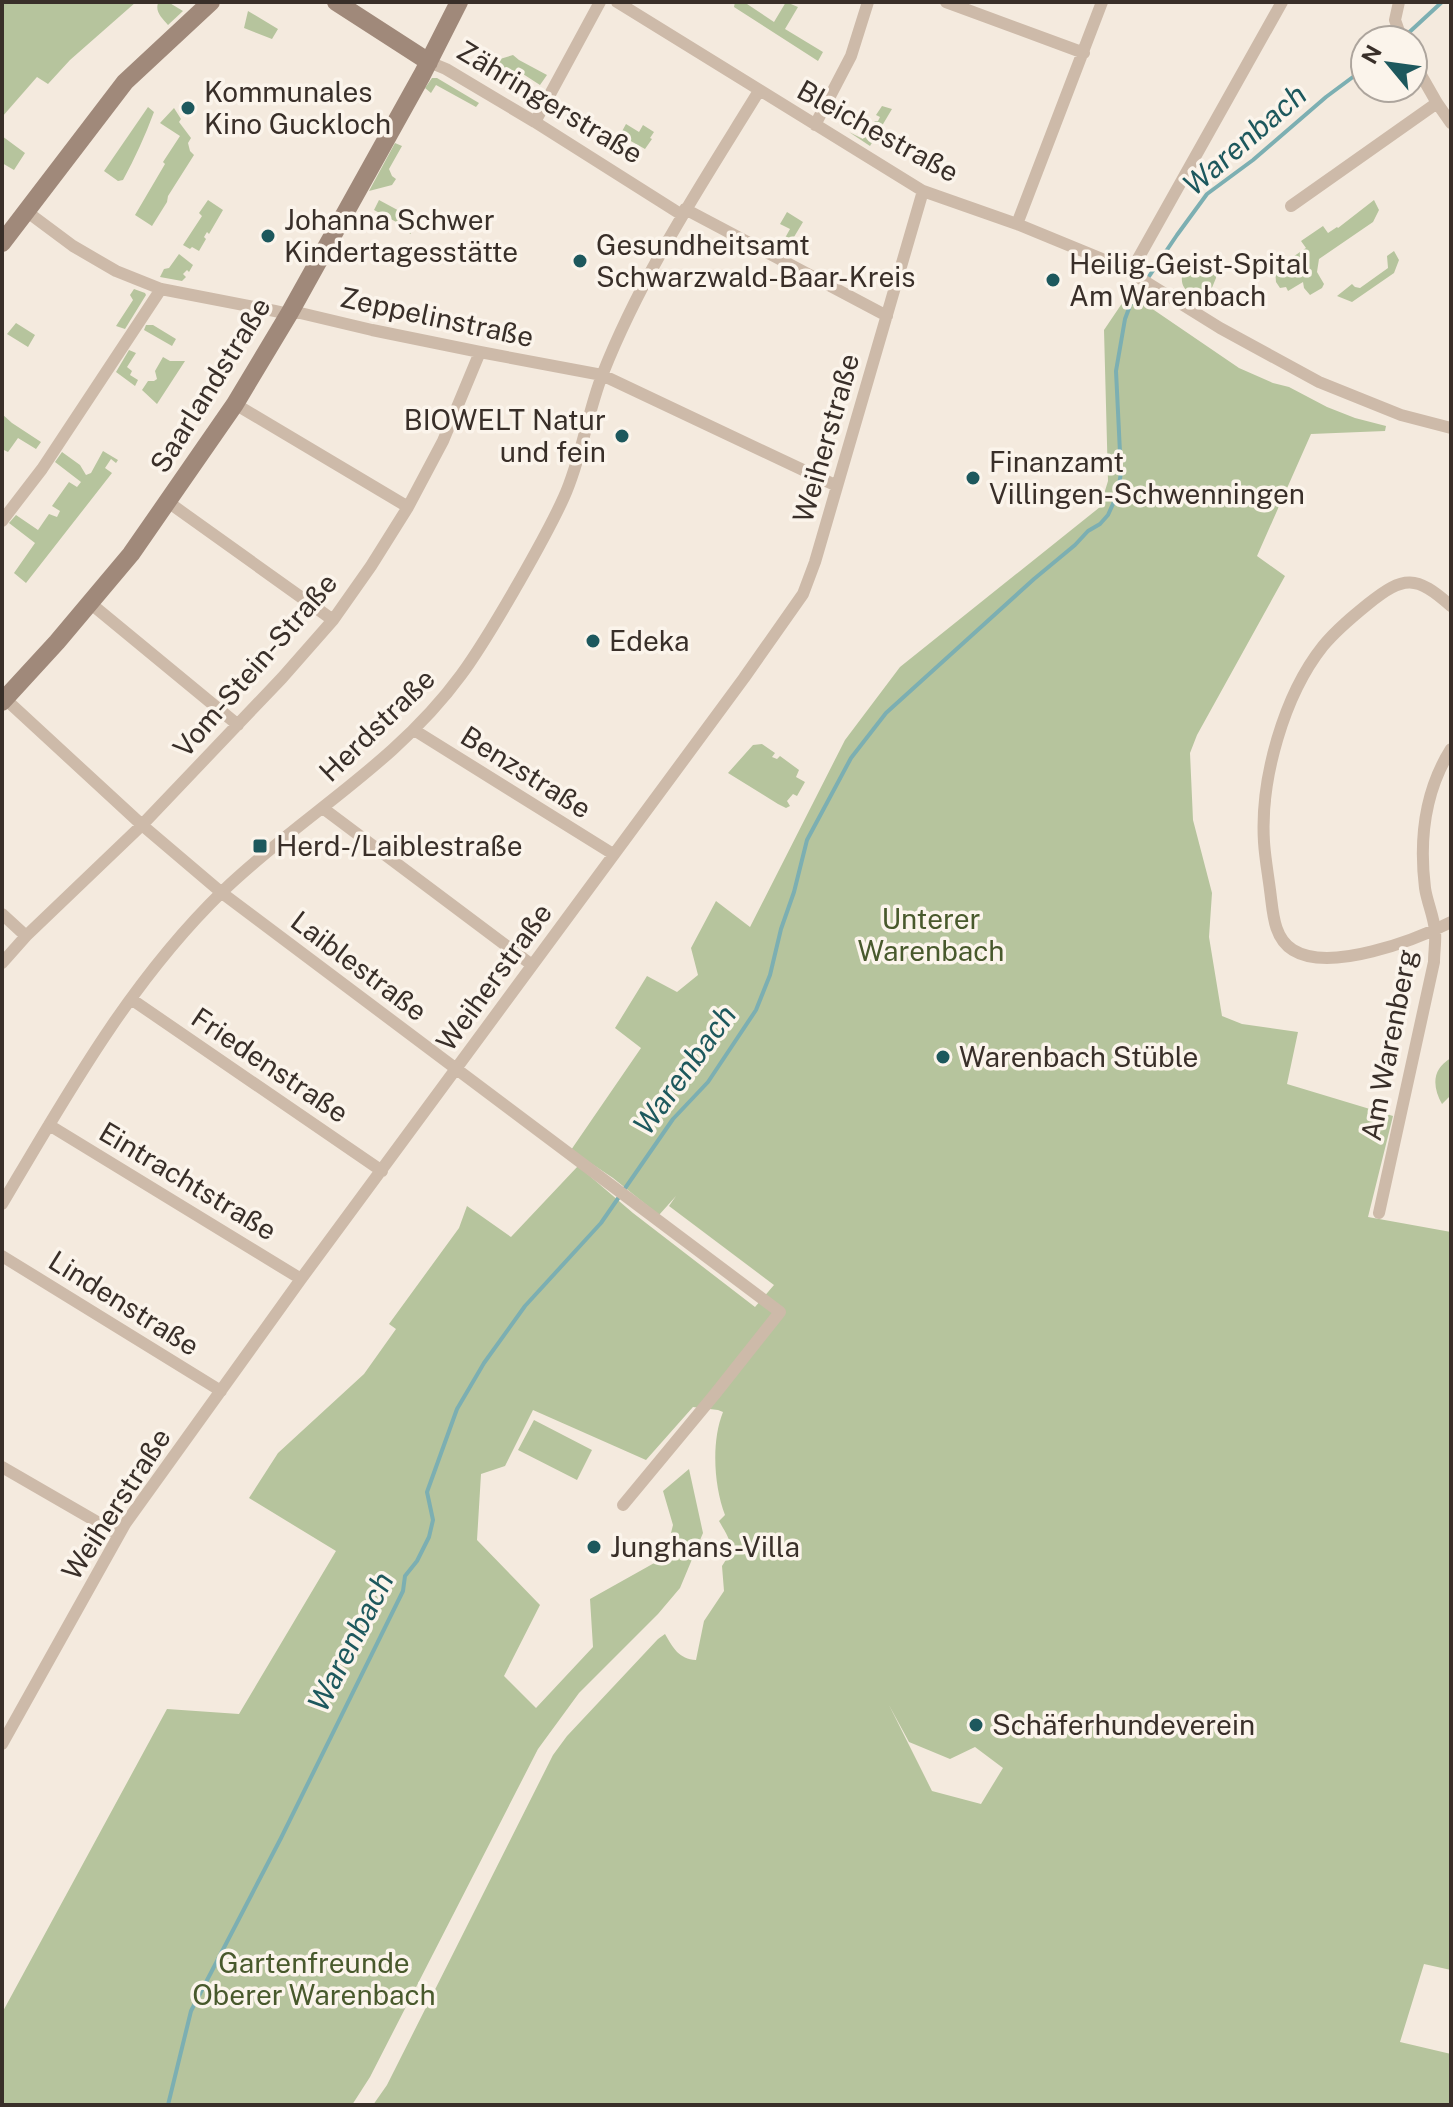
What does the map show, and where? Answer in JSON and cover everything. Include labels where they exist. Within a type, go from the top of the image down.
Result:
[{"type":"street","points":[[2,243],[125,82],[211,2]]},
{"type":"street","name":"Zähringerstraße","points":[[336,2],[429,62],[446,69],[684,212],[887,316]]},
{"type":"street","name":"Saarlandstraße","points":[[3,699],[131,554],[235,404],[289,314],[459,2]]},
{"type":"street","points":[[535,122],[600,2]]},
{"type":"street","name":"Bleichestraße","points":[[617,2],[923,191],[1017,224],[1134,275]]},
{"type":"street","points":[[815,125],[851,56],[868,2]]},
{"type":"street","points":[[946,2],[1084,53]]},
{"type":"street","points":[[1017,224],[1102,2]]},
{"type":"street","points":[[1282,2],[1134,275],[1220,328],[1319,382],[1401,415],[1451,428]]},
{"type":"street","points":[[1396,24],[1399,2]]},
{"type":"street","name":"Zähringerstraße","points":[[390,36],[418,46],[425,45],[445,27]]},
{"type":"street","points":[[1429,89],[1451,123]]},
{"type":"street","name":"Herdstraße","points":[[2,1204],[49,1125],[156,966],[222,893],[262,855],[377,765],[414,730],[459,678],[536,553],[564,497],[579,457],[602,375],[643,287],[684,212],[759,91]]},
{"type":"street","points":[[1291,206],[1437,103]]},
{"type":"street","name":"Weiherstraße","points":[[2,1744],[118,1534],[803,594],[923,191]]},
{"type":"street","name":"Zeppelinstraße","points":[[26,211],[97,262],[161,289],[289,314],[296,312],[602,375],[837,486]]},
{"type":"street","points":[[2,521],[49,458],[161,289]]},
{"type":"street","name":"Vom-Stein-Straße","points":[[2,963],[142,825],[333,620],[408,507],[443,441],[480,352]]},
{"type":"street","points":[[235,404],[408,507]]},
{"type":"street","points":[[168,502],[333,620]]},
{"type":"street","points":[[1451,606],[1422,584],[1409,582],[1395,585],[1346,622],[1323,646],[1303,677],[1284,720],[1270,770],[1264,841],[1274,920],[1281,938],[1291,949],[1305,956],[1324,959],[1355,955],[1451,922]]},
{"type":"street","points":[[90,603],[238,725]]},
{"type":"street","name":"Laiblestraße","points":[[3,699],[222,893],[780,1312],[623,1505]]},
{"type":"street","name":"Benzstraße","points":[[414,730],[613,854]]},
{"type":"street","name":"Am Warenberg","points":[[1379,1213],[1434,962],[1435,930],[1425,889],[1424,816],[1431,788],[1451,749]]},
{"type":"street","points":[[324,809],[532,965]]},
{"type":"street","points":[[2,914],[26,936]]},
{"type":"street","name":"Friedenstraße","points":[[131,999],[382,1171]]},
{"type":"street","name":"Eintrachtstraße","points":[[49,1125],[301,1279]]},
{"type":"street","name":"Lindenstraße","points":[[2,1256],[221,1391]]},
{"type":"street","points":[[3,1469],[118,1534]]},
{"type":"green space","points":[[2,2],[136,2],[70,60],[48,84],[37,77],[2,117]]},
{"type":"green space","points":[[160,2],[168,2],[183,11],[168,25],[158,12]]},
{"type":"green space","points":[[735,2],[744,2],[774,22],[786,2],[798,7],[785,29],[823,52],[818,61],[734,7]]},
{"type":"green space","points":[[248,11],[278,29],[272,39],[244,28]]},
{"type":"green space","points":[[513,55],[547,75],[540,85],[523,74],[510,72],[500,85],[482,75],[490,62]]},
{"type":"green space","points":[[432,78],[479,103],[476,107],[436,85],[431,93],[425,88]]},
{"type":"green space","points":[[882,106],[892,109],[870,146],[849,132],[863,139],[878,121],[880,117],[876,115]]},
{"type":"green space","points":[[148,107],[154,112],[147,130],[123,180],[118,181],[104,171]]},
{"type":"green space","points":[[174,108],[181,119],[179,122],[191,138],[188,143],[194,155],[152,226],[135,215],[180,136],[160,123]]},
{"type":"green space","points":[[626,124],[639,132],[643,125],[654,132],[645,149],[620,135]]},
{"type":"green space","points":[[2,136],[25,153],[14,170],[2,163]]},
{"type":"green space","points":[[395,143],[402,146],[389,169],[396,179],[392,185],[369,191]]},
{"type":"green space","points":[[208,200],[223,210],[204,237],[206,239],[199,251],[190,249],[183,245],[202,216],[199,213]]},
{"type":"green space","points":[[379,200],[405,214],[411,234],[399,228],[400,224],[374,210]]},
{"type":"green space","points":[[1374,200],[1379,210],[1373,222],[1319,259],[1317,272],[1324,284],[1322,288],[1310,295],[1303,282],[1288,291],[1286,287],[1280,288],[1275,269],[1306,248],[1301,241],[1323,226],[1328,233],[1338,228]]},
{"type":"green space","points":[[787,212],[803,222],[791,242],[785,238],[790,229],[780,224]]},
{"type":"green space","points":[[1394,251],[1399,260],[1394,273],[1352,302],[1337,296],[1352,284],[1360,288],[1388,268],[1387,256]]},
{"type":"green space","points":[[179,254],[193,265],[189,272],[187,270],[183,274],[186,277],[182,281],[160,277],[164,269],[169,268]]},
{"type":"green space","points":[[1206,263],[1216,267],[1216,278],[1209,295],[1190,292],[1183,286],[1182,276]]},
{"type":"green space","points":[[134,289],[146,295],[125,329],[116,326],[133,300],[130,295]]},
{"type":"green space","points":[[1129,293],[1239,368],[1289,387],[1327,407],[1386,426],[1385,431],[1311,434],[1257,556],[1285,576],[1190,753],[1193,820],[1212,893],[1209,937],[1222,1016],[1242,1024],[1298,1032],[1287,1084],[1393,1116],[1368,1217],[1451,1232],[1451,1970],[1424,1964],[1400,2042],[1451,2054],[1451,2105],[373,2105],[387,2085],[553,1755],[567,1736],[665,1634],[681,1655],[696,1660],[704,1621],[724,1591],[722,1566],[730,1548],[719,1521],[725,1515],[715,1464],[723,1412],[693,1407],[646,1460],[533,1410],[505,1466],[481,1474],[477,1540],[540,1605],[504,1676],[536,1708],[593,1647],[590,1599],[665,1557],[673,1525],[663,1491],[689,1469],[703,1533],[680,1588],[579,1693],[538,1749],[370,2077],[352,2105],[2,2105],[2,2013],[167,1709],[239,1714],[336,1551],[249,1498],[278,1453],[364,1374],[396,1329],[389,1324],[459,1228],[467,1206],[511,1237],[578,1166],[633,1213],[755,1307],[774,1285],[669,1206],[676,1196],[659,1215],[613,1178],[571,1150],[641,1048],[615,1028],[647,976],[677,992],[698,975],[691,948],[716,901],[750,927],[845,740],[900,667],[1100,507],[1108,481],[1104,330]],"holes":[[[889,1705],[909,1742],[950,1759],[975,1747],[1003,1768],[981,1804],[932,1791]]]},
{"type":"green space","points":[[16,323],[35,335],[28,347],[7,334]]},
{"type":"green space","points":[[146,325],[153,325],[176,339],[172,346],[144,330]]},
{"type":"green space","points":[[129,350],[136,353],[127,367],[132,371],[130,375],[138,380],[135,386],[116,372]]},
{"type":"green space","points":[[163,357],[170,361],[185,361],[157,404],[142,390],[148,381],[157,379],[155,371]]},
{"type":"green space","points":[[2,414],[41,442],[36,449],[18,438],[8,452],[2,449]]},
{"type":"green space","points":[[103,451],[118,460],[116,463],[111,459],[105,468],[112,473],[26,583],[14,573],[35,543],[9,523],[16,515],[38,530],[49,514],[57,517],[60,511],[52,506],[69,482],[77,487],[81,482],[55,462],[62,452],[80,465],[86,475],[91,473]]},
{"type":"green space","points":[[762,744],[775,753],[772,757],[777,759],[780,756],[799,770],[796,777],[805,782],[797,796],[793,794],[787,801],[790,806],[786,808],[728,773],[753,745]]},
{"type":"green space","points":[[1451,1058],[1451,1095],[1442,1104],[1436,1078],[1440,1067]]},
{"type":"green space","points":[[534,1420],[592,1450],[577,1480],[518,1450]]},
{"type":"waterway","name":"Warenbach","points":[[1418,24],[1442,2]]},
{"type":"waterway","name":"Warenbach","points":[[168,2105],[191,2011],[403,1591],[405,1576],[429,1537],[433,1520],[427,1492],[457,1409],[484,1363],[525,1306],[601,1223],[673,1119],[708,1082],[756,1010],[770,975],[807,840],[851,758],[886,713],[1108,515],[1117,495],[1121,473],[1116,371],[1125,319],[1131,303],[1207,194],[1349,80]]},
{"type":"place","name":"Kommunales Kino Guckloch","points":[[188,108]]},
{"type":"place","name":"Johanna Schwer Kindertagesstätte","points":[[268,236]]},
{"type":"place","name":"Gesundheitsamt Schwarzwald-Baar-Kreis","points":[[580,261]]},
{"type":"place","name":"Heilig-Geist-Spital Am Warenbach","points":[[1053,280]]},
{"type":"place","name":"BIOWELT Natur und fein","points":[[622,436]]},
{"type":"place","name":"Finanzamt Villingen-Schwenningen","points":[[973,478]]},
{"type":"place","name":"Edeka","points":[[593,641]]},
{"type":"place","name":"Herd-/Laiblestraße","points":[[260,846]]},
{"type":"place","name":"Warenbach Stüble","points":[[943,1057]]},
{"type":"place","name":"Junghans-Villa","points":[[594,1547]]},
{"type":"place","name":"Schäferhundeverein","points":[[976,1725]]},
{"type":"park label","name":"Unterer Warenbach","points":[[931,935]]},
{"type":"park label","name":"Gartenfreunde Oberer Warenbach","points":[[314,1979]]}]
